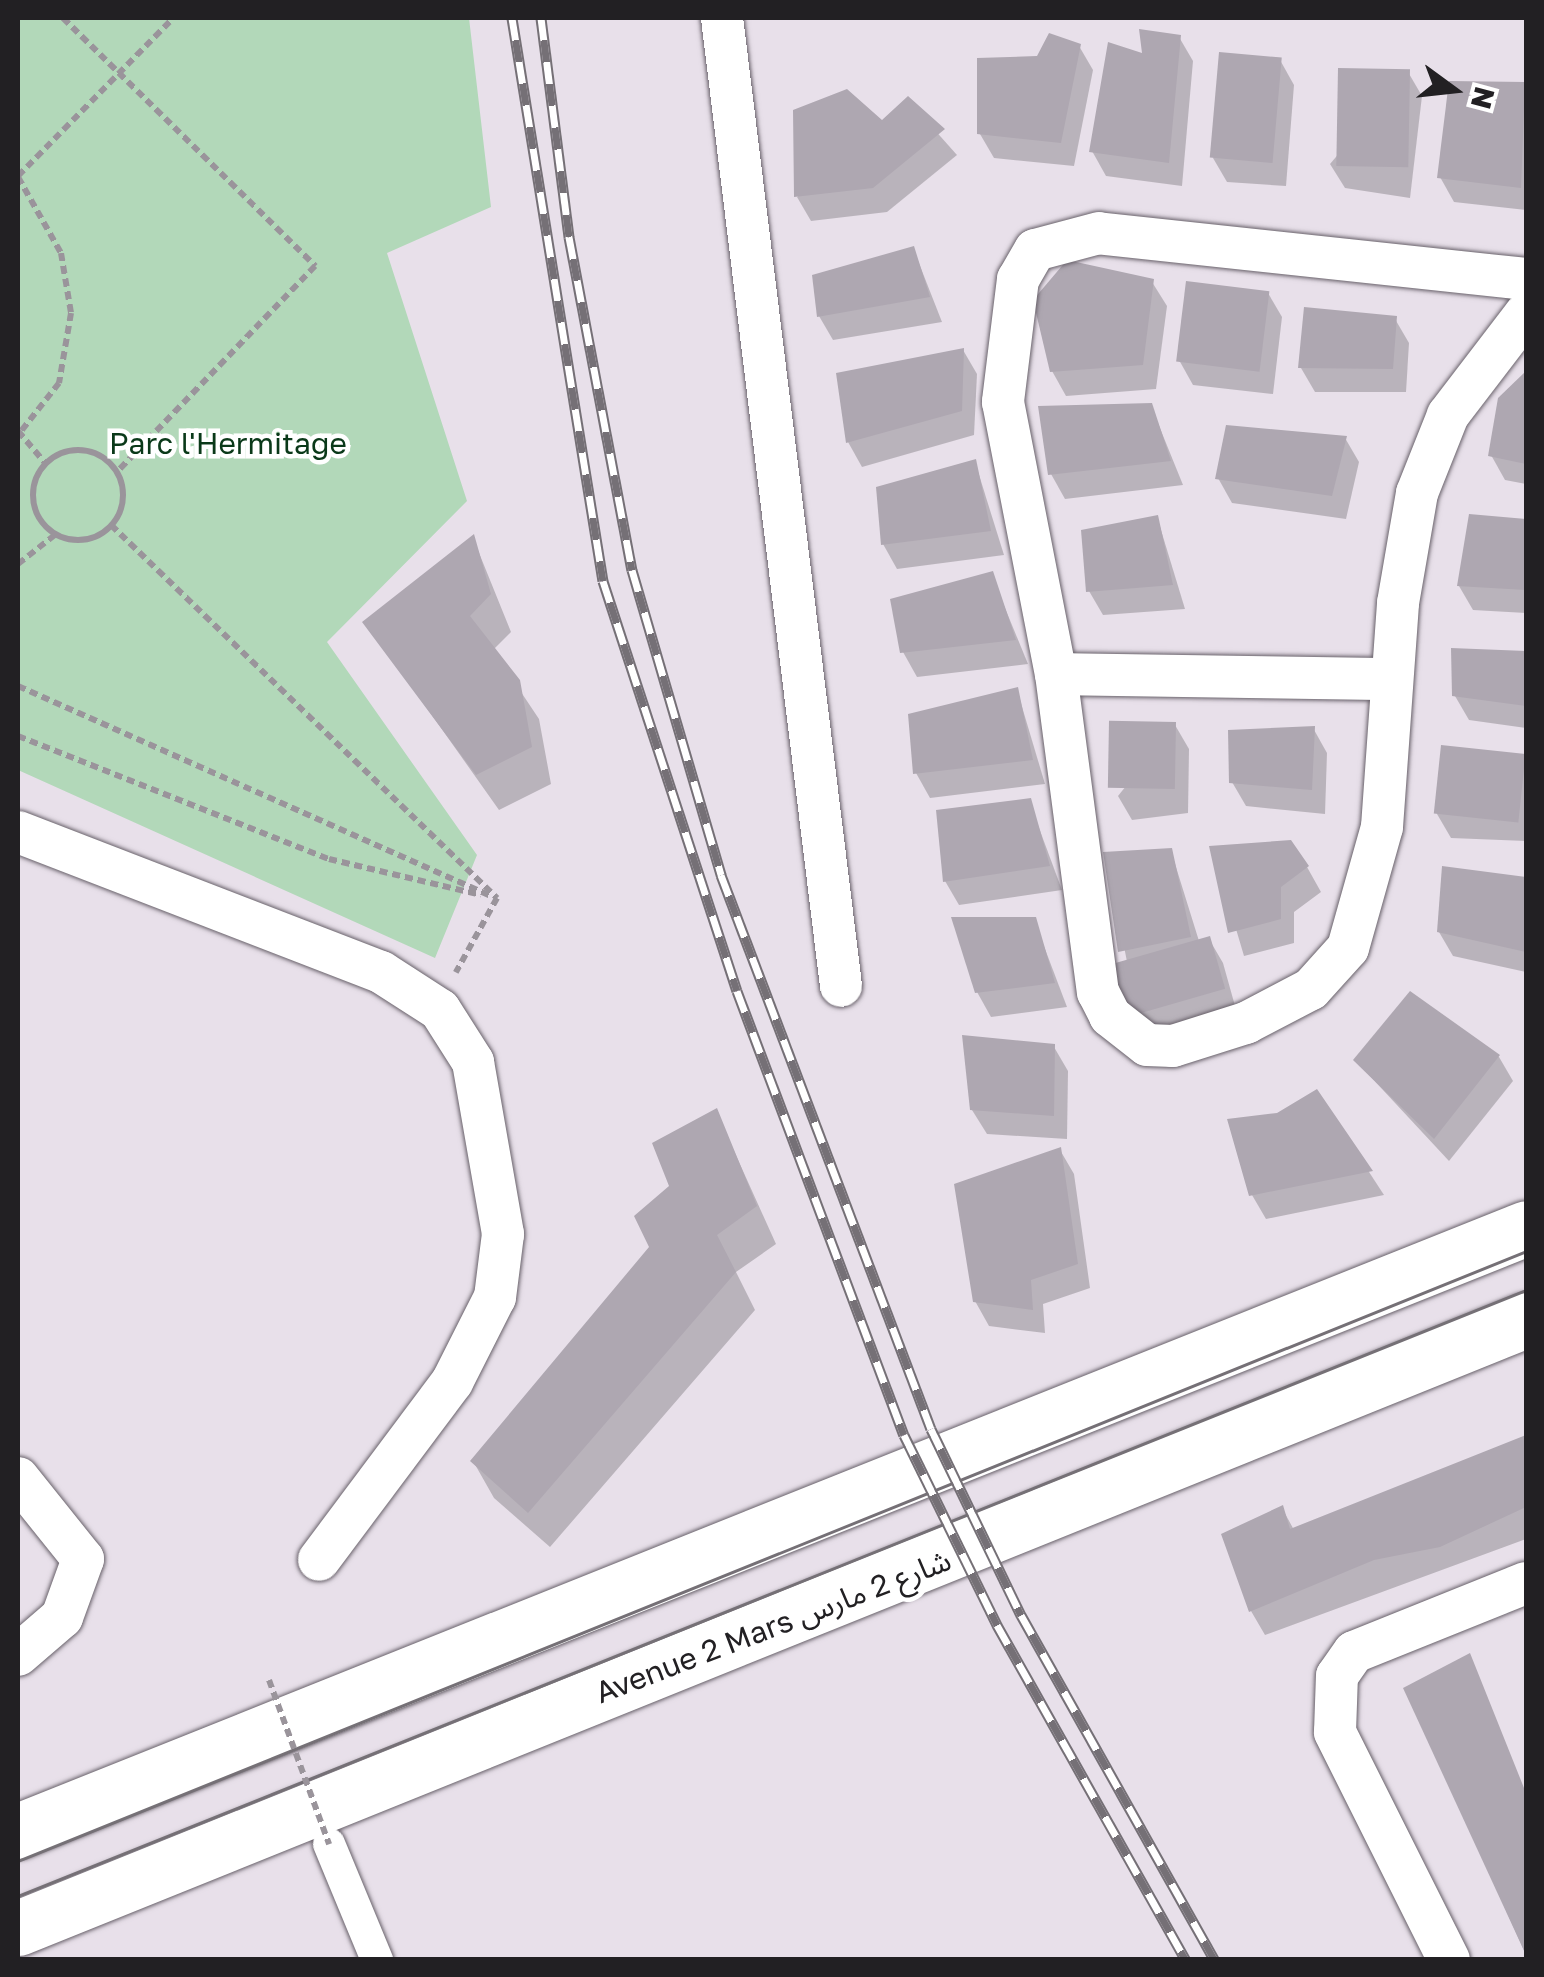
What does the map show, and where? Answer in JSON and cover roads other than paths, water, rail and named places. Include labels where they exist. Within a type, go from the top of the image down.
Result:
[{"type":"main road","points":[[18,1831],[1526,1228]]},
{"type":"main road","name":"Avenue 2 Mars شارع 2 مارس","points":[[18,1928],[1526,1320]]},
{"type":"street","points":[[722,18],[841,986]]},
{"type":"street","points":[[1526,279],[1099,232],[1035,250],[1018,278],[1003,402],[1056,674],[1098,992],[1130,1034],[1174,1046],[1311,989],[1348,948],[1382,827],[1392,678],[1417,493],[1448,415],[1526,313]]},
{"type":"street","points":[[1056,674],[1392,678]]},
{"type":"street","points":[[18,832],[381,972],[440,1010],[473,1062],[503,1234],[495,1297],[452,1382],[319,1560]]},
{"type":"street","points":[[18,1478],[82,1559],[62,1617],[18,1655]]},
{"type":"street","points":[[1450,1960],[1336,1732],[1337,1676],[1354,1652],[1526,1583]]},
{"type":"street","points":[[329,1844],[377,1960]]},
{"type":"tram line","points":[[18,1861],[1526,1251]]},
{"type":"tram line","points":[[18,1896],[1526,1290]]},
{"type":"railway","points":[[512,18],[603,581],[737,991],[904,1435],[997,1625],[1186,1960]]},
{"type":"railway","points":[[541,18],[569,237],[632,570],[721,875],[931,1429],[1021,1615],[1215,1960]]},
{"type":"park label","name":"Parc l'Hermitage","points":[[228,443]]}]
